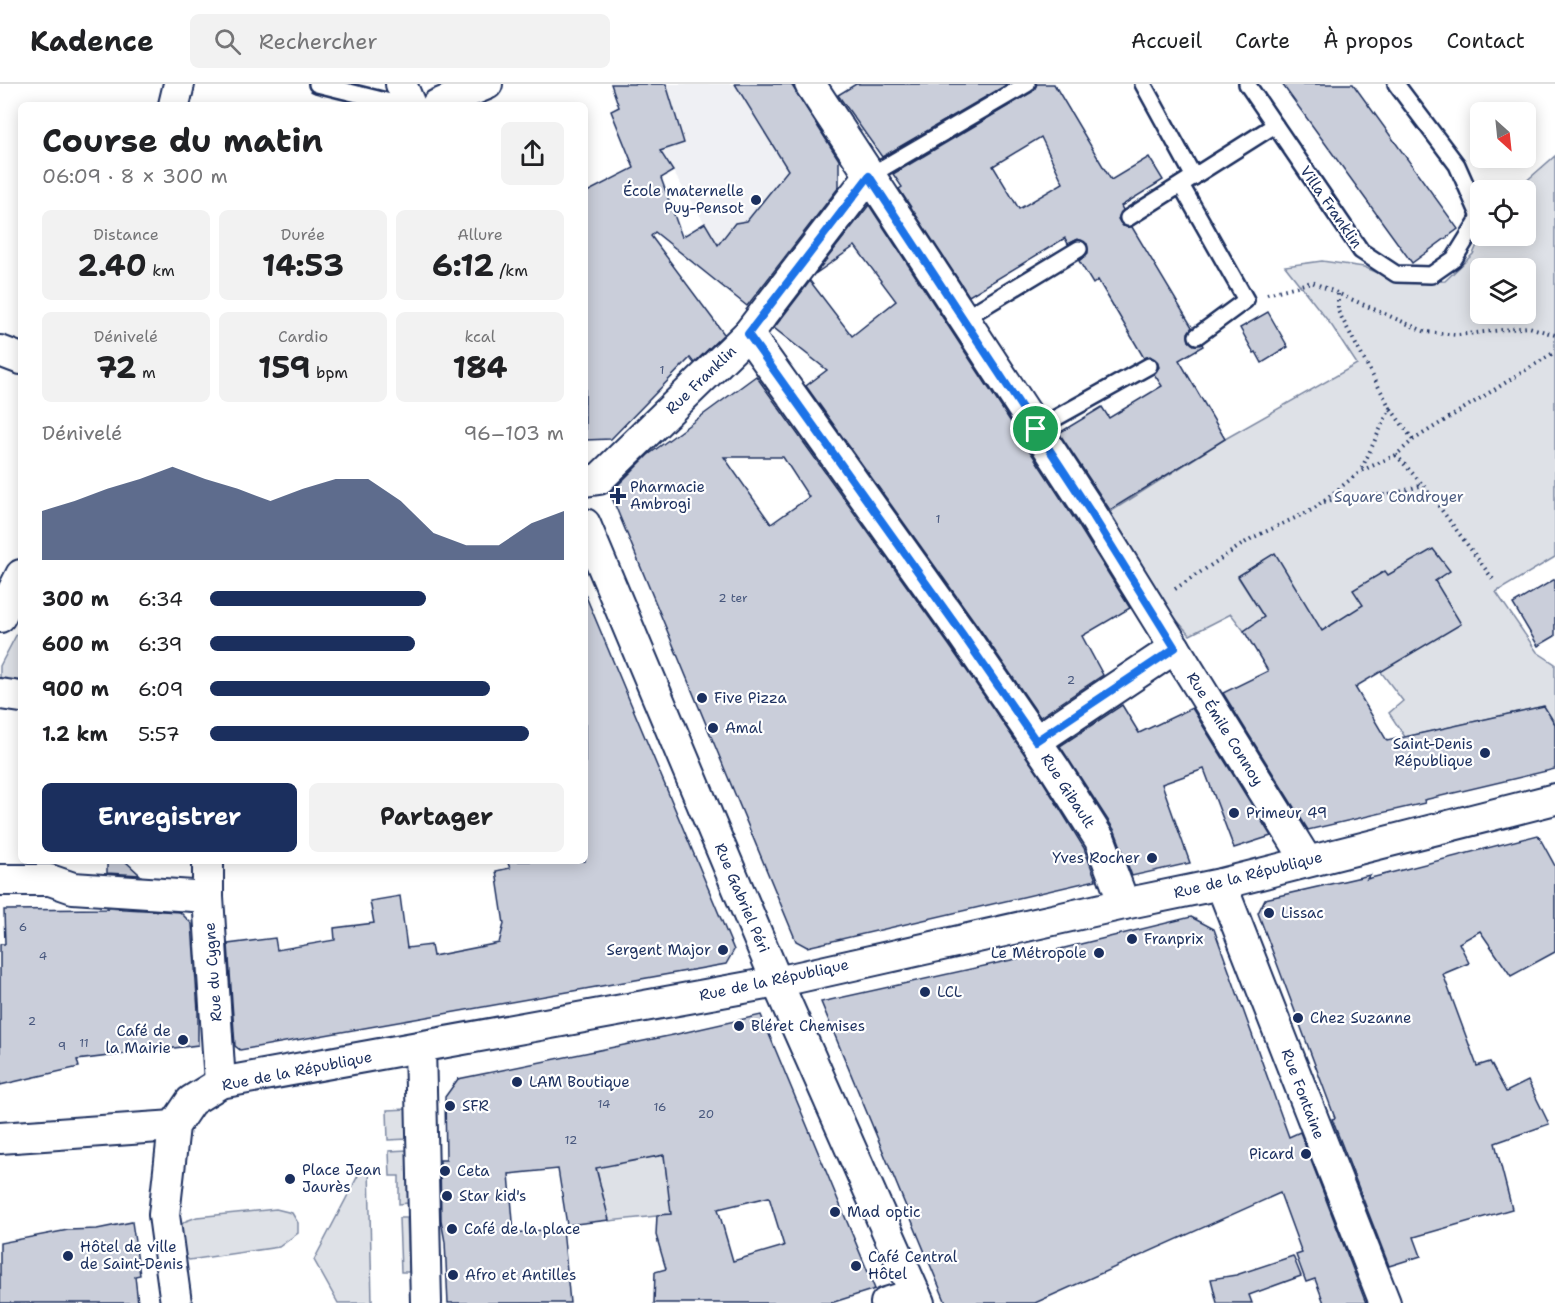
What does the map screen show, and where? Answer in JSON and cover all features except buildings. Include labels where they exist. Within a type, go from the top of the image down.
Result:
[{"type":"street","points":[[175,102],[179,84]]},
{"type":"street","points":[[401,84],[409,102]]},
{"type":"street","points":[[444,102],[487,84]]},
{"type":"street","name":"Rue Émile Connoy","points":[[810,84],[1090,511],[1307,861]]},
{"type":"street","name":"Rue Franklin","points":[[588,481],[599,479],[748,334],[869,176]]},
{"type":"street","name":"Rue Gibault","points":[[748,334],[1036,741],[1100,840],[1124,904]]},
{"type":"street","points":[[0,351],[18,357]]},
{"type":"street","name":"Rue Gabriel Péri","points":[[588,531],[777,982],[917,1299]]},
{"type":"street","points":[[0,617],[18,581]]},
{"type":"street","points":[[1036,741],[1175,648]]},
{"type":"street","points":[[0,694],[18,697]]},
{"type":"street","name":"Rue de la République","points":[[174,1126],[191,1101],[220,1083],[777,982],[1221,884],[1307,861],[1551,808]]},
{"type":"street","name":"Rue du Cygne","points":[[208,864],[208,897],[220,1083]]},
{"type":"street","points":[[0,880],[50,880],[74,888],[208,897]]},
{"type":"street","name":"Rue Fontaine","points":[[1221,884],[1385,1303]]},
{"type":"street","points":[[420,1047],[426,1303]]},
{"type":"street","points":[[0,1138],[174,1126],[164,1215],[176,1303]]},
{"type":"street","points":[[886,1303],[917,1299]]},
{"type":"lane","points":[[317,84],[390,102]]},
{"type":"lane","points":[[869,176],[1027,84]]},
{"type":"lane","points":[[1143,84],[1194,177]]},
{"type":"lane","name":"Villa Franklin","points":[[1247,84],[1361,251],[1396,274],[1431,274],[1454,259],[1470,233]]},
{"type":"lane","name":"Villa Franklin","points":[[1396,84],[1457,165],[1470,194]]},
{"type":"lane","points":[[1128,218],[1275,125]]},
{"type":"lane","points":[[1180,185],[1246,300],[1197,336]]},
{"type":"lane","points":[[963,319],[1079,249]]},
{"type":"lane","points":[[1036,429],[1149,366]]},
{"type":"path","points":[[1246,300],[1312,282],[1426,332],[1458,335],[1529,327],[1555,335]]},
{"type":"path","points":[[1338,294],[1338,311],[1390,408],[1413,440]]},
{"type":"path","points":[[1149,606],[1252,538],[1312,510],[1361,471],[1396,455],[1413,440],[1555,352]]},
{"type":"path","points":[[1361,471],[1390,408]]},
{"type":"path","points":[[1396,455],[1423,485],[1495,582]]},
{"type":"path","points":[[1322,502],[1352,495],[1389,495],[1423,485]]},
{"type":"shaded area","name":"École maternelle Puy-Pensot","points":[[634,84],[791,84],[839,163],[839,178],[723,253],[664,157],[659,160]]},
{"type":"green space","name":"Square Condroyer","points":[[1555,156],[1555,557],[1496,592],[1537,652],[1555,664],[1555,724],[1544,706],[1405,737],[1389,713],[1403,701],[1381,672],[1362,656],[1339,620],[1322,631],[1238,577],[1264,617],[1244,631],[1231,614],[1190,635],[1174,617],[1110,512],[1225,439],[1357,364],[1332,326],[1285,266],[1322,261],[1364,267],[1399,282],[1445,281],[1473,254],[1477,246],[1536,246],[1536,180],[1527,180]]},
{"type":"green space","points":[[18,632],[18,685],[0,683],[0,666]]},
{"type":"green space","points":[[408,1109],[408,1139],[388,1140],[387,1110]]},
{"type":"green space","points":[[407,1150],[408,1203],[399,1204],[399,1176],[390,1176],[389,1151]]},
{"type":"green space","points":[[593,1154],[645,1158],[664,1155],[667,1178],[695,1175],[704,1211],[609,1221]]},
{"type":"green space","points":[[369,1167],[372,1303],[338,1303],[314,1260],[362,1168]]},
{"type":"green space","points":[[276,1209],[292,1213],[298,1223],[298,1233],[279,1247],[189,1260],[179,1251],[178,1227],[186,1221],[197,1217]]},
{"type":"green space","points":[[399,1218],[407,1218],[409,1272],[401,1272]]},
{"type":"place","name":"École maternelle Puy-Pensot","points":[[756,200]]},
{"type":"place","name":"Pharmacie Ambrogi","points":[[618,496]]},
{"type":"place","name":"Five Pizza","points":[[702,698]]},
{"type":"place","name":"Amal","points":[[713,728]]},
{"type":"place","name":"Saint-Denis République","points":[[1485,753]]},
{"type":"place","name":"Primeur 49","points":[[1234,813]]},
{"type":"place","name":"Yves Rocher","points":[[1152,858]]},
{"type":"place","name":"Lissac","points":[[1269,913]]},
{"type":"place","name":"Franprix","points":[[1132,939]]},
{"type":"place","name":"Sergent Major","points":[[723,950]]},
{"type":"place","name":"Le Métropole","points":[[1099,953]]},
{"type":"place","name":"LCL","points":[[925,992]]},
{"type":"place","name":"Chez Suzanne","points":[[1298,1018]]},
{"type":"place","name":"Bléret Chemises","points":[[739,1026]]},
{"type":"place","name":"Café de la Mairie","points":[[183,1040]]},
{"type":"place","name":"LAM Boutique","points":[[517,1082]]},
{"type":"place","name":"SFR","points":[[450,1106]]},
{"type":"place","name":"Picard","points":[[1306,1154]]},
{"type":"place","name":"Ceta","points":[[445,1171]]},
{"type":"place","name":"Place Jean Jaurès","points":[[290,1179]]},
{"type":"place","name":"Star kid's","points":[[447,1196]]},
{"type":"place","name":"Mad optic","points":[[835,1212]]},
{"type":"place","name":"Café de la place","points":[[452,1229]]},
{"type":"place","name":"Hôtel de ville de Saint-Denis","points":[[68,1256]]},
{"type":"place","name":"Café Central Hôtel","points":[[856,1266]]},
{"type":"place","name":"Afro et Antilles","points":[[453,1275]]},
{"type":"route","points":[[869,176],[1036,429],[1175,648],[1036,741],[748,334],[869,176]]}]
